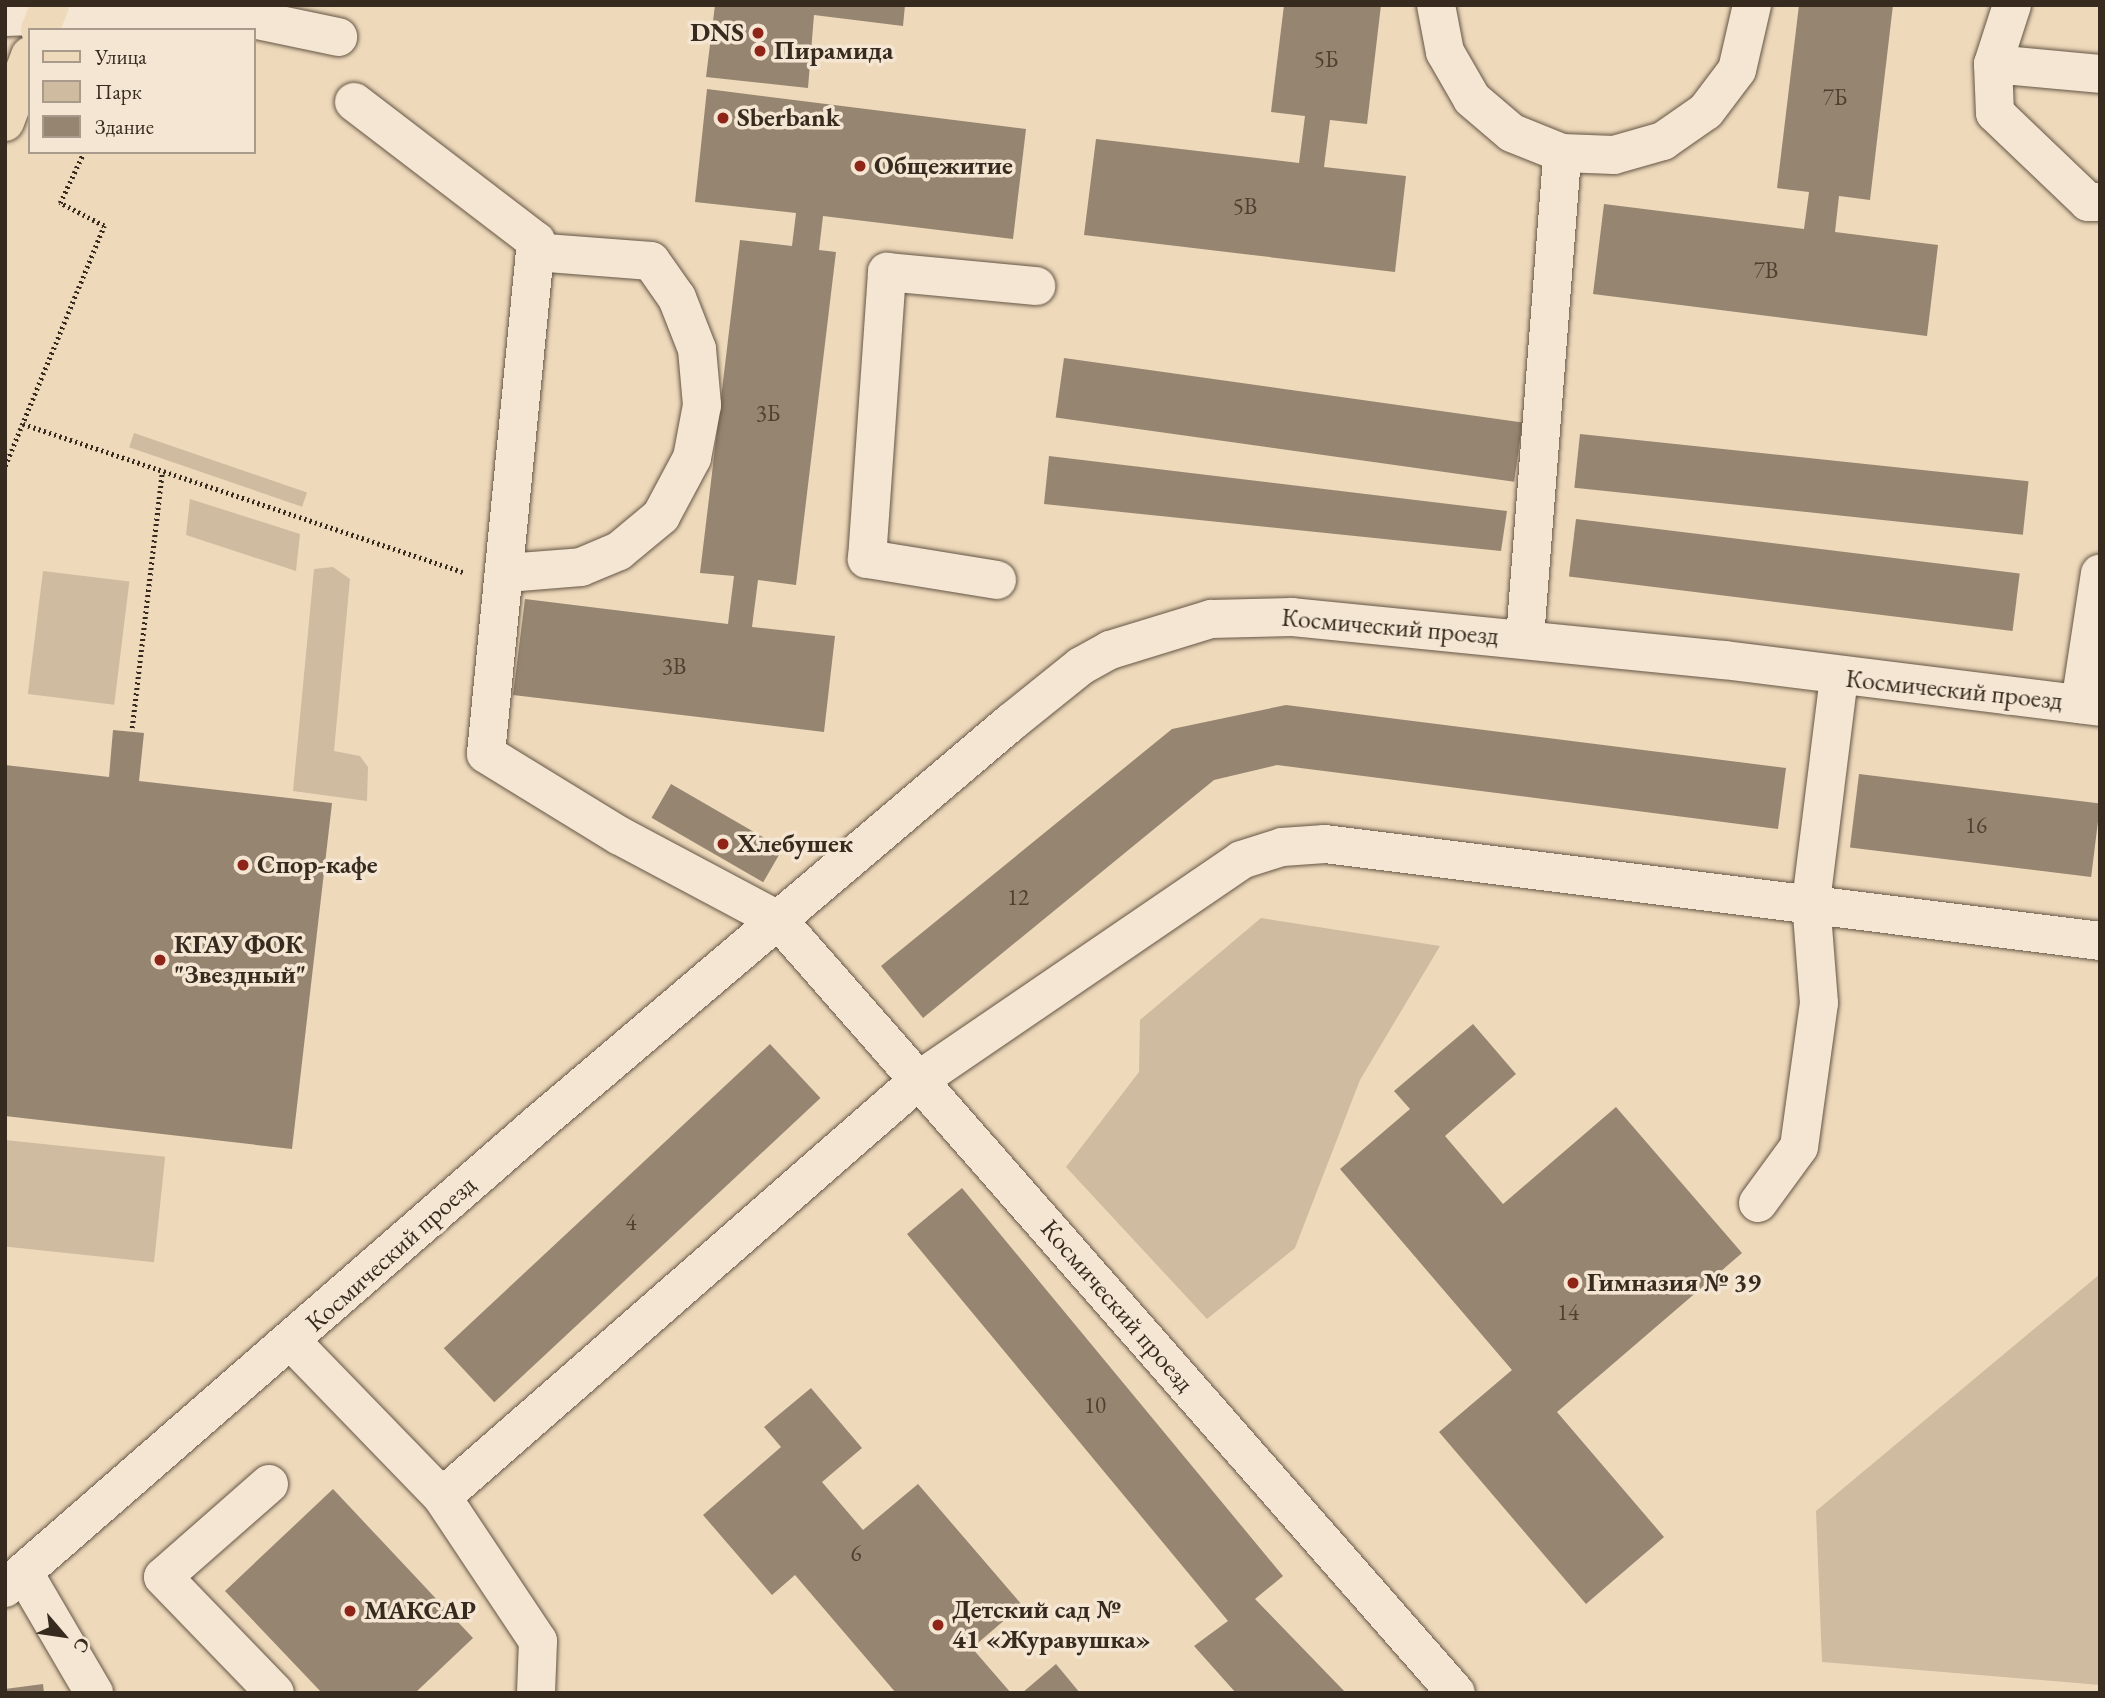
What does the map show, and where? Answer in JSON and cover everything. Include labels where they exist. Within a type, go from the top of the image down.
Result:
[{"type":"main road","points":[[5,122],[28,62]]},
{"type":"street","points":[[1436,5],[1445,52],[1472,99],[1512,133],[1562,153],[1614,155],[1651,145],[1706,111],[1737,70],[1752,5]]},
{"type":"street","points":[[2012,5],[1993,64],[1996,113],[2088,202],[2100,202]]},
{"type":"street","points":[[5,17],[209,10],[271,13],[338,37]]},
{"type":"street","points":[[1993,64],[2100,74]]},
{"type":"street","points":[[354,102],[536,241],[507,573],[486,754],[620,836],[778,920]]},
{"type":"street","points":[[1525,638],[1562,153]]},
{"type":"street","points":[[507,573],[582,567],[619,551],[661,516],[692,458],[702,405],[697,349],[677,298],[651,261],[535,252]]},
{"type":"street","points":[[997,580],[867,559],[887,272],[1036,286]]},
{"type":"street","points":[[2090,705],[2100,574]]},
{"type":"street","name":"Космический проезд","points":[[15,1581],[778,920],[1081,666],[1137,640],[1211,619],[1292,617],[1525,638],[2090,705]]},
{"type":"street","points":[[1758,1203],[1799,1147],[1819,1003],[1811,902],[1839,677]]},
{"type":"street","points":[[442,1497],[919,1080],[1196,887],[1241,860],[1282,847],[1325,844],[1811,902],[2100,941]]},
{"type":"street","name":"Космический проезд","points":[[778,920],[1456,1693]]},
{"type":"street","points":[[292,1342],[442,1497],[538,1641],[536,1693]]},
{"type":"street","points":[[269,1485],[163,1577],[275,1693]]},
{"type":"street","points":[[15,1581],[94,1693]]},
{"type":"path","points":[[5,466],[104,226],[60,203],[83,154]]},
{"type":"path","points":[[23,424],[162,474],[461,573],[507,573]]},
{"type":"path","points":[[132,728],[162,474]]},
{"type":"green space","points":[[134,433],[307,493],[302,507],[129,447]]},
{"type":"green space","points":[[190,499],[300,534],[296,571],[186,535]]},
{"type":"green space","points":[[333,567],[350,579],[334,751],[360,756],[368,767],[367,801],[293,791],[314,569]]},
{"type":"green space","points":[[43,571],[129,582],[114,705],[28,694]]},
{"type":"green space","points":[[1261,918],[1440,946],[1360,1080],[1295,1248],[1207,1319],[1066,1167],[1139,1072],[1140,1020]]},
{"type":"green space","points":[[5,1140],[165,1157],[154,1262],[5,1247]]},
{"type":"green space","points":[[2100,1274],[2100,1685],[1822,1662],[1816,1511]]},
{"type":"building","name":"Пирамида","points":[[715,5],[905,5],[903,26],[814,15],[808,88],[706,77]]},
{"type":"building","name":"Общежитие","points":[[1284,5],[1381,5],[1367,124],[1330,120],[1324,167],[1406,176],[1395,272],[1084,235],[1096,139],[1299,163],[1305,116],[1271,112]]},
{"type":"building","points":[[1799,5],[1893,5],[1870,200],[1839,196],[1835,232],[1938,245],[1927,336],[1593,294],[1604,204],[1804,229],[1809,192],[1777,188]]},
{"type":"building","points":[[707,89],[1026,129],[1013,239],[823,216],[819,250],[836,252],[796,585],[758,580],[752,627],[835,636],[824,732],[513,695],[525,599],[728,624],[734,576],[700,573],[740,240],[792,246],[796,213],[695,202]]},
{"type":"building","points":[[1064,358],[1522,422],[1514,482],[1056,417]]},
{"type":"building","points":[[1580,434],[2029,481],[2023,535],[1574,488]]},
{"type":"building","points":[[1049,456],[1507,511],[1501,551],[1044,504]]},
{"type":"building","points":[[1576,519],[2020,573],[2013,631],[1569,577]]},
{"type":"building","points":[[1286,705],[1786,768],[1778,829],[1277,765],[1214,780],[923,1018],[881,966],[1172,729]]},
{"type":"building","name":"КГАУ ФОК \"Звездный\"","points":[[113,730],[144,733],[139,781],[332,803],[292,1149],[5,1116],[5,765],[109,777]]},
{"type":"building","points":[[1859,774],[2100,804],[2091,877],[1850,847]]},
{"type":"building","points":[[671,784],[783,848],[763,882],[652,818]]},
{"type":"building","points":[[1473,1024],[1516,1074],[1445,1136],[1503,1204],[1616,1107],[1742,1253],[1557,1412],[1664,1537],[1586,1604],[1439,1432],[1512,1370],[1340,1169],[1410,1109],[1394,1091]]},
{"type":"building","points":[[770,1044],[820,1098],[494,1402],[444,1348]]},
{"type":"building","points":[[962,1188],[1283,1576],[1255,1599],[1346,1693],[1236,1693],[1194,1646],[1228,1621],[907,1234]]},
{"type":"building","points":[[811,1388],[862,1448],[822,1482],[863,1530],[918,1484],[1022,1605],[972,1648],[1011,1693],[896,1693],[795,1575],[772,1595],[703,1515],[781,1447],[764,1427]]},
{"type":"building","points":[[333,1489],[473,1638],[415,1693],[322,1693],[225,1591]]},
{"type":"building","points":[[1056,1664],[1080,1693],[1022,1693]]},
{"type":"building","points":[[43,1684],[44,1693],[5,1693],[5,1689]]},
{"type":"place","name":"DNS","points":[[758,33]]},
{"type":"place","name":"Пирамида","points":[[760,51]]},
{"type":"place","name":"Sberbank","points":[[723,118]]},
{"type":"place","name":"Общежитие","points":[[860,166]]},
{"type":"place","name":"Хлебушек","points":[[723,844]]},
{"type":"place","name":"Спор-кафе","points":[[243,865]]},
{"type":"place","name":"КГАУ ФОК \"Звездный\"","points":[[160,960]]},
{"type":"place","name":"Гимназия № 39","points":[[1573,1283]]},
{"type":"place","name":"МАКСАР","points":[[350,1611]]},
{"type":"place","name":"Детский сад № 41 «Журавушка»","points":[[938,1625]]}]
